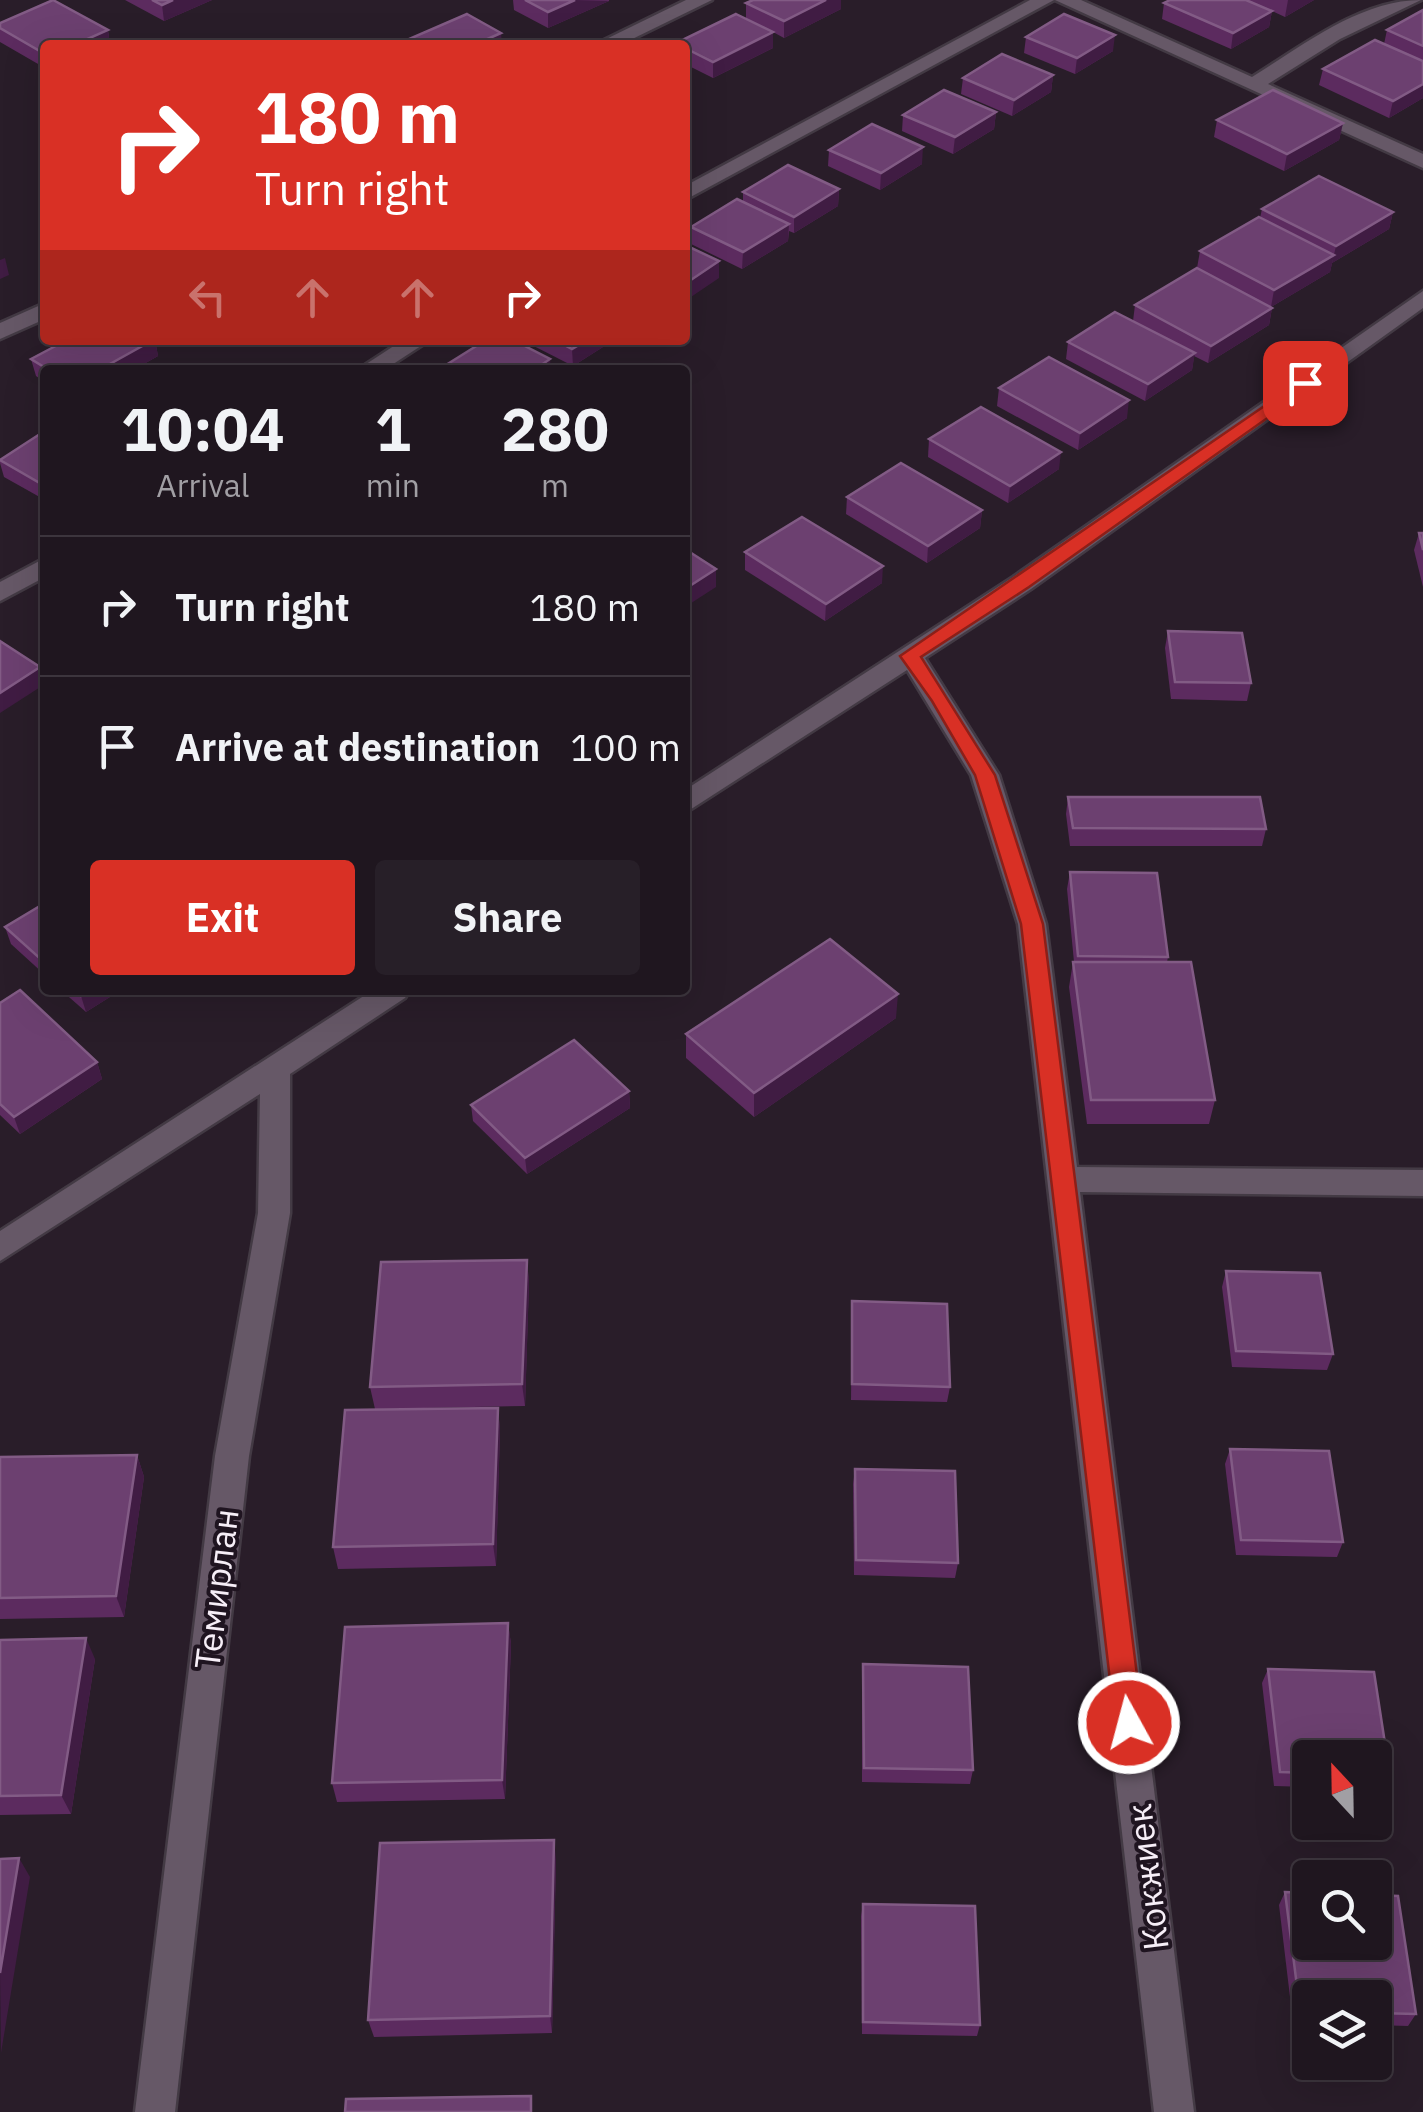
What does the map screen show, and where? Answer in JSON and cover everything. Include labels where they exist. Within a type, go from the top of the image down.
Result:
[{"type":"street","points":[[615,40],[702,0]]},
{"type":"street","points":[[690,191],[1044,0]]},
{"type":"street","points":[[1065,0],[1423,162]]},
{"type":"street","points":[[1253,85],[1333,35],[1411,0]]},
{"type":"street","points":[[690,800],[1157,489],[1423,298]]},
{"type":"street","points":[[0,332],[40,312]]},
{"type":"street","points":[[376,365],[410,345]]},
{"type":"street","points":[[0,594],[40,569]]},
{"type":"street","name":"Кокжиек","points":[[910,656],[985,775],[1032,924],[1174,2112]]},
{"type":"street","points":[[0,1248],[387,995]]},
{"type":"street","name":"Темирлан","points":[[155,2112],[232,1456],[274,1213],[275,1067]]},
{"type":"street","points":[[1063,1179],[1423,1183]]},
{"type":"building","points":[[53,0],[108,30],[85,40],[40,40],[40,51],[0,28],[0,23]]},
{"type":"building","points":[[525,0],[575,0],[548,12]]},
{"type":"building","points":[[826,0],[784,21],[746,3]]},
{"type":"building","points":[[1246,0],[1272,11],[1233,33],[1164,3]]},
{"type":"building","points":[[1423,10],[1423,46],[1387,30]]},
{"type":"building","points":[[467,14],[501,33],[485,40],[407,40]]},
{"type":"building","points":[[736,14],[773,32],[713,62],[690,50],[690,40],[682,40]]},
{"type":"building","points":[[1064,14],[1115,35],[1077,58],[1026,37]]},
{"type":"building","points":[[1375,40],[1423,61],[1423,84],[1393,101],[1323,69]]},
{"type":"building","points":[[1002,54],[1053,75],[1014,100],[963,78]]},
{"type":"building","points":[[944,90],[996,112],[955,137],[903,115]]},
{"type":"building","points":[[1273,90],[1343,123],[1287,154],[1217,120]]},
{"type":"building","points":[[872,124],[923,147],[881,173],[829,150]]},
{"type":"building","points":[[788,165],[839,189],[794,217],[743,192]]},
{"type":"building","points":[[1319,176],[1393,212],[1336,246],[1262,209]]},
{"type":"building","points":[[737,199],[789,224],[743,252],[691,227]]},
{"type":"building","points":[[1259,217],[1334,255],[1274,290],[1200,251]]},
{"type":"building","points":[[690,247],[719,261],[690,281]]},
{"type":"building","points":[[1197,268],[1272,308],[1211,346],[1135,305]]},
{"type":"building","points":[[1115,312],[1195,353],[1148,384],[1068,342]]},
{"type":"building","points":[[58,345],[144,345],[108,365],[41,365],[31,359]]},
{"type":"building","points":[[478,345],[523,345],[550,359],[541,365],[446,365]]},
{"type":"building","points":[[1049,357],[1129,400],[1080,433],[999,388]]},
{"type":"building","points":[[981,407],[1061,452],[1010,486],[929,439]]},
{"type":"building","points":[[40,434],[40,483],[0,460]]},
{"type":"building","points":[[901,463],[982,510],[928,546],[847,497]]},
{"type":"building","points":[[802,517],[883,566],[826,604],[745,552]]},
{"type":"building","points":[[690,552],[716,569],[690,586]]},
{"type":"building","points":[[1168,631],[1242,633],[1251,683],[1175,682]]},
{"type":"building","points":[[0,641],[40,667],[0,693]]},
{"type":"building","points":[[1068,797],[1260,797],[1266,829],[1073,828]]},
{"type":"building","points":[[1070,872],[1157,873],[1168,957],[1078,956]]},
{"type":"building","points":[[40,906],[40,958],[5,927]]},
{"type":"building","points":[[830,939],[898,994],[754,1093],[686,1034]]},
{"type":"building","points":[[1073,962],[1191,962],[1215,1100],[1091,1100]]},
{"type":"building","points":[[20,990],[97,1062],[14,1117],[0,1104],[0,1003]]},
{"type":"building","points":[[574,1040],[629,1091],[525,1158],[471,1105]]},
{"type":"building","points":[[527,1260],[522,1384],[370,1387],[381,1262]]},
{"type":"building","points":[[1226,1271],[1320,1273],[1333,1354],[1236,1351]]},
{"type":"building","points":[[852,1301],[947,1304],[950,1387],[852,1384]]},
{"type":"building","points":[[498,1408],[493,1544],[333,1547],[345,1410]]},
{"type":"building","points":[[1230,1449],[1329,1451],[1343,1542],[1241,1540]]},
{"type":"building","points":[[137,1455],[116,1596],[0,1598],[0,1457]]},
{"type":"building","points":[[855,1469],[955,1471],[958,1563],[856,1560]]},
{"type":"building","points":[[508,1623],[502,1780],[332,1783],[345,1627]]},
{"type":"building","points":[[86,1638],[61,1795],[0,1796],[0,1640]]},
{"type":"building","points":[[863,1664],[968,1667],[973,1770],[864,1768]]},
{"type":"building","points":[[1268,1669],[1374,1672],[1384,1740],[1292,1740],[1292,1772],[1280,1772]]},
{"type":"building","points":[[554,1840],[550,2016],[368,2020],[380,1843]]},
{"type":"building","points":[[19,1858],[0,1973],[0,1859]]},
{"type":"building","points":[[1285,1892],[1292,1892],[1292,1947]]},
{"type":"building","points":[[1392,1896],[1398,1896],[1416,2014],[1392,2013],[1392,1980],[1296,1980],[1294,1960],[1392,1960]]},
{"type":"building","points":[[863,1904],[975,1906],[980,2025],[863,2022]]},
{"type":"building","points":[[531,2096],[531,2112],[345,2112],[346,2099]]},
{"type":"route","points":[[1129,1723],[1032,924],[985,775],[910,656],[1022,583],[1305,383]]}]
